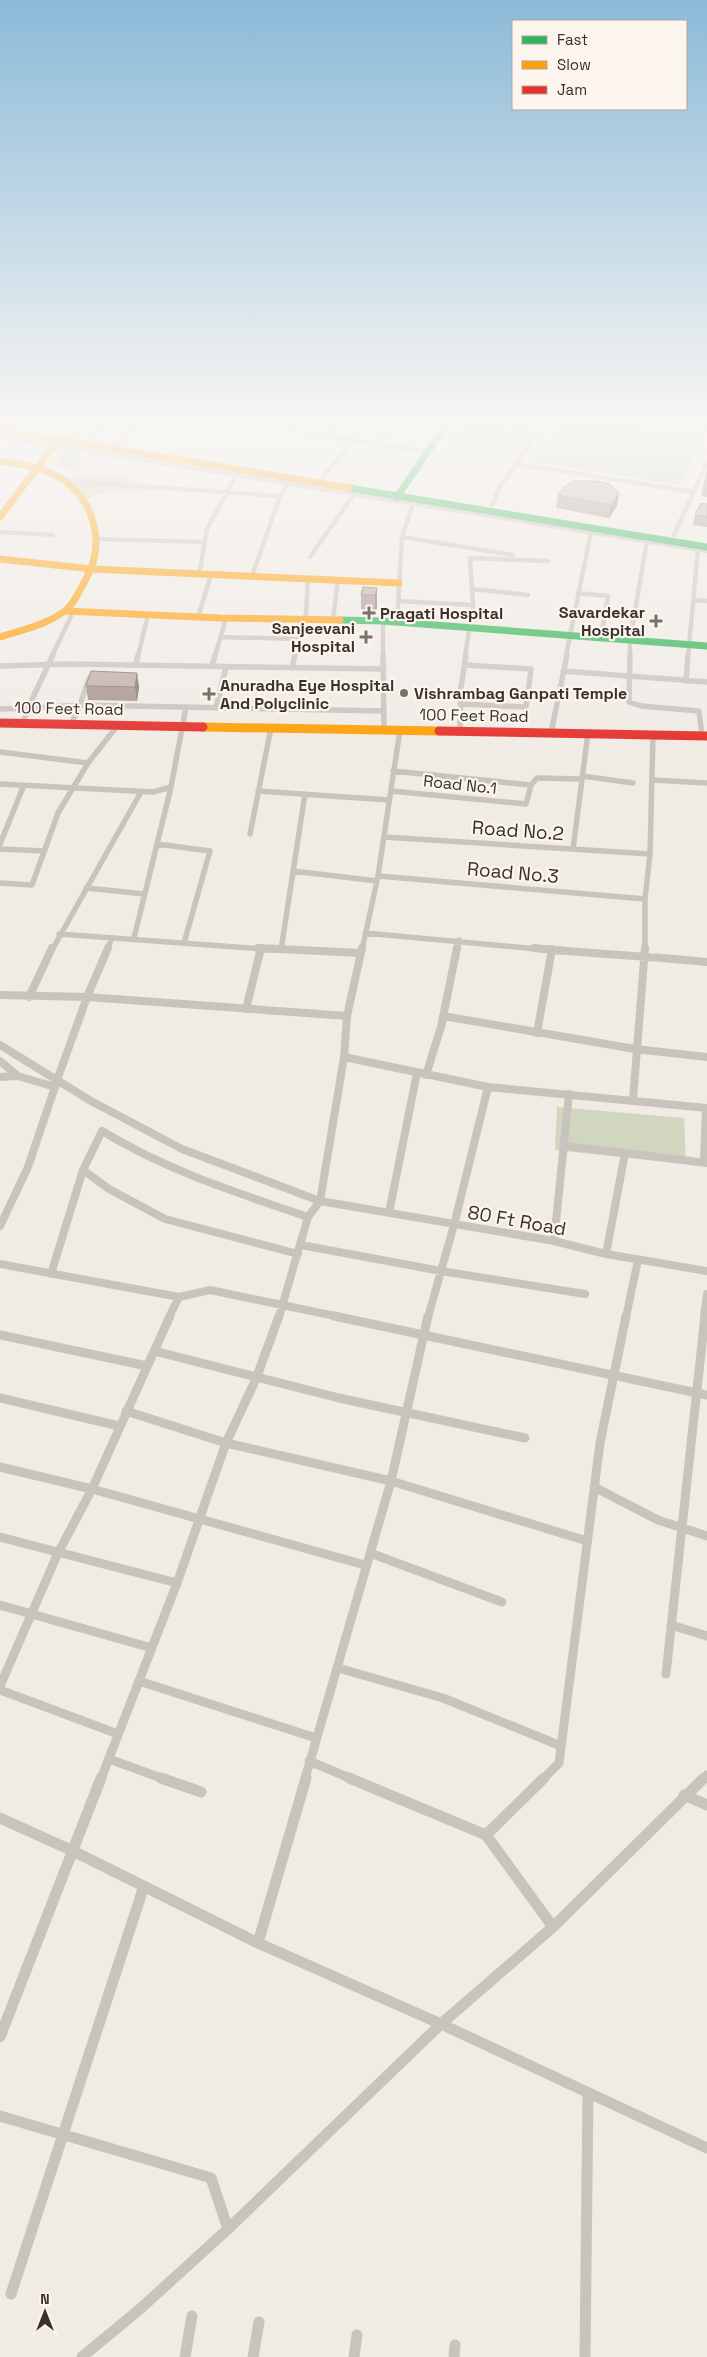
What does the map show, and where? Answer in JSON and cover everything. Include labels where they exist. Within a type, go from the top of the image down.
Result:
[{"type":"main road","points":[[69,612],[96,560],[96,532]]},
{"type":"main road","points":[[612,532],[702,548]]},
{"type":"main road","points":[[656,532],[707,541]]},
{"type":"main road","points":[[0,559],[92,569],[399,583]]},
{"type":"main road","points":[[0,637],[69,612],[226,618],[333,618],[707,646]]},
{"type":"main road","name":"100 Feet Road","points":[[0,723],[705,736]]},
{"type":"street","points":[[0,532],[53,534]]},
{"type":"street","points":[[199,575],[207,532]]},
{"type":"street","points":[[252,576],[267,532]]},
{"type":"street","points":[[310,557],[327,532]]},
{"type":"street","points":[[397,622],[404,532]]},
{"type":"street","points":[[552,733],[569,635],[591,532],[702,548],[707,551]]},
{"type":"street","points":[[402,537],[548,561],[470,558],[473,605],[465,665],[460,731]]},
{"type":"street","points":[[96,539],[205,542]]},
{"type":"street","points":[[647,541],[630,640],[629,702],[640,706],[699,711],[705,736]]},
{"type":"street","points":[[686,680],[702,548]]},
{"type":"street","points":[[198,617],[211,575]]},
{"type":"street","points":[[292,668],[304,618],[308,580]]},
{"type":"street","points":[[333,618],[338,580]]},
{"type":"street","points":[[472,589],[528,595]]},
{"type":"street","points":[[578,593],[608,596],[602,638]]},
{"type":"street","points":[[695,600],[707,601]]},
{"type":"street","points":[[398,601],[473,605]]},
{"type":"street","points":[[23,723],[28,708],[50,664],[69,612]]},
{"type":"street","points":[[136,665],[148,615]]},
{"type":"street","points":[[212,666],[226,618]]},
{"type":"street","points":[[383,621],[384,730]]},
{"type":"street","points":[[221,637],[299,639]]},
{"type":"street","points":[[0,666],[50,664],[384,669]]},
{"type":"street","points":[[71,724],[94,665]]},
{"type":"street","points":[[461,704],[526,707],[531,670],[465,665]]},
{"type":"street","points":[[216,708],[226,667]]},
{"type":"street","points":[[563,671],[707,682]]},
{"type":"street","points":[[0,710],[80,705],[384,711]]},
{"type":"street","points":[[134,938],[171,787],[186,707]]},
{"type":"street","points":[[0,883],[32,885],[58,813],[88,763],[118,725]]},
{"type":"street","points":[[250,834],[271,728]]},
{"type":"street","points":[[0,2036],[177,1584],[198,1518],[226,1443],[256,1379],[283,1306],[308,1217],[320,1201],[344,1057],[347,1016],[377,878],[400,730]]},
{"type":"street","points":[[573,849],[588,733]]},
{"type":"street","points":[[632,1100],[635,1049],[645,955],[645,899],[650,854],[654,735]]},
{"type":"street","points":[[0,752],[88,763]]},
{"type":"street","points":[[393,771],[531,785],[537,778],[582,778],[633,783]]},
{"type":"street","points":[[653,780],[707,783]]},
{"type":"street","points":[[0,784],[141,792],[153,792],[171,787]]},
{"type":"street","points":[[0,844],[24,785]]},
{"type":"street","name":"Road No.1","points":[[390,790],[526,804],[531,785]]},
{"type":"street","points":[[258,791],[389,800]]},
{"type":"street","points":[[28,997],[59,934],[141,792]]},
{"type":"street","points":[[280,950],[304,794]]},
{"type":"street","name":"Road No.2","points":[[384,837],[650,854]]},
{"type":"street","points":[[157,844],[210,850],[184,943]]},
{"type":"street","points":[[0,849],[44,851]]},
{"type":"street","name":"Road No.3","points":[[293,872],[645,899]]},
{"type":"street","points":[[86,888],[145,894]]},
{"type":"street","points":[[365,933],[459,940],[597,954],[645,955],[707,962]]},
{"type":"street","points":[[59,934],[280,950],[361,953]]},
{"type":"street","points":[[0,1226],[28,1167],[87,997],[112,938]]},
{"type":"street","points":[[426,1075],[443,1016],[459,940]]},
{"type":"street","points":[[246,1009],[261,948]]},
{"type":"street","points":[[537,1033],[552,949]]},
{"type":"street","points":[[0,995],[87,997],[347,1016]]},
{"type":"street","points":[[443,1016],[635,1049],[707,1057]]},
{"type":"street","points":[[0,1045],[56,1083]]},
{"type":"street","points":[[344,1057],[488,1087],[706,1108],[705,1163],[565,1146]]},
{"type":"street","points":[[0,1061],[18,1076]]},
{"type":"street","points":[[389,1213],[417,1073]]},
{"type":"street","points":[[0,1077],[18,1076],[56,1083]]},
{"type":"street","name":"80 Ft Road","points":[[56,1083],[182,1149],[320,1201],[554,1241],[606,1254],[707,1271]]},
{"type":"street","points":[[258,1944],[309,1761],[338,1668],[365,1565],[391,1481],[423,1335],[454,1225],[488,1087]]},
{"type":"street","points":[[554,1241],[569,1094]]},
{"type":"street","points":[[51,1274],[82,1170],[102,1131],[135,1151],[191,1177],[308,1217]]},
{"type":"street","points":[[606,1254],[625,1153]]},
{"type":"street","points":[[82,1170],[110,1189],[166,1219],[298,1254]]},
{"type":"street","points":[[301,1245],[441,1272],[585,1294]]},
{"type":"street","points":[[486,1835],[558,1763],[594,1486],[614,1375],[638,1260]]},
{"type":"street","points":[[0,1264],[179,1297],[210,1290],[707,1395]]},
{"type":"street","points":[[666,1674],[707,1294]]},
{"type":"street","points":[[0,1686],[58,1553],[92,1489],[179,1297]]},
{"type":"street","points":[[0,1335],[147,1366]]},
{"type":"street","points":[[154,1351],[256,1379],[405,1414],[525,1438]]},
{"type":"street","points":[[0,1398],[119,1426]]},
{"type":"street","points":[[126,1411],[226,1443],[391,1481],[587,1540]]},
{"type":"street","points":[[0,1466],[92,1489],[365,1565]]},
{"type":"street","points":[[594,1486],[658,1520],[707,1536]]},
{"type":"street","points":[[0,1537],[177,1584]]},
{"type":"street","points":[[370,1553],[502,1602]]},
{"type":"street","points":[[0,1605],[152,1648]]},
{"type":"street","points":[[671,1625],[707,1636]]},
{"type":"street","points":[[338,1668],[407,1686],[443,1698],[561,1746]]},
{"type":"street","points":[[139,1681],[316,1738]]},
{"type":"street","points":[[0,1690],[118,1734]]},
{"type":"street","points":[[109,1758],[202,1792]]},
{"type":"street","points":[[309,1761],[486,1835],[553,1927]]},
{"type":"street","points":[[82,2357],[140,2309],[228,2229],[441,2024],[553,1927],[684,1795],[707,1775]]},
{"type":"street","points":[[684,1795],[707,1805]]},
{"type":"street","points":[[0,1818],[73,1851],[258,1944],[441,2024],[707,2148]]},
{"type":"street","points":[[11,2294],[144,1886]]},
{"type":"street","points":[[586,2357],[588,2093]]},
{"type":"street","points":[[0,2116],[211,2178],[228,2229]]},
{"type":"street","points":[[185,2357],[192,2316]]},
{"type":"street","points":[[253,2357],[259,2322]]},
{"type":"street","points":[[354,2357],[357,2335]]},
{"type":"green space","points":[[557,1107],[684,1118],[686,1164],[555,1150]]},
{"type":"building","points":[[363,587],[377,588],[375,595],[361,595]]},
{"type":"building","points":[[91,671],[137,673],[135,687],[86,686]]},
{"type":"traffic: fast","points":[[616,532],[707,547]]},
{"type":"traffic: fast","points":[[340,620],[383,621],[707,646]]},
{"type":"traffic: slow","points":[[0,637],[51,618],[70,606],[91,569],[97,542],[96,532]]},
{"type":"traffic: slow","points":[[0,559],[92,569],[399,583]]},
{"type":"traffic: slow","points":[[65,611],[220,618],[340,620]]},
{"type":"traffic: slow","points":[[203,727],[439,731]]},
{"type":"traffic: jam","points":[[0,723],[203,727]]},
{"type":"traffic: jam","points":[[439,731],[707,736]]},
{"type":"place","name":"Pragati Hospital","points":[[369,613]]},
{"type":"place","name":"Savardekar Hospital","points":[[656,621]]},
{"type":"place","name":"Sanjeevani Hospital","points":[[366,637]]},
{"type":"place","name":"Vishrambag Ganpati Temple","points":[[404,693]]},
{"type":"place","name":"Anuradha Eye Hospital And Polyclinic","points":[[209,694]]}]
